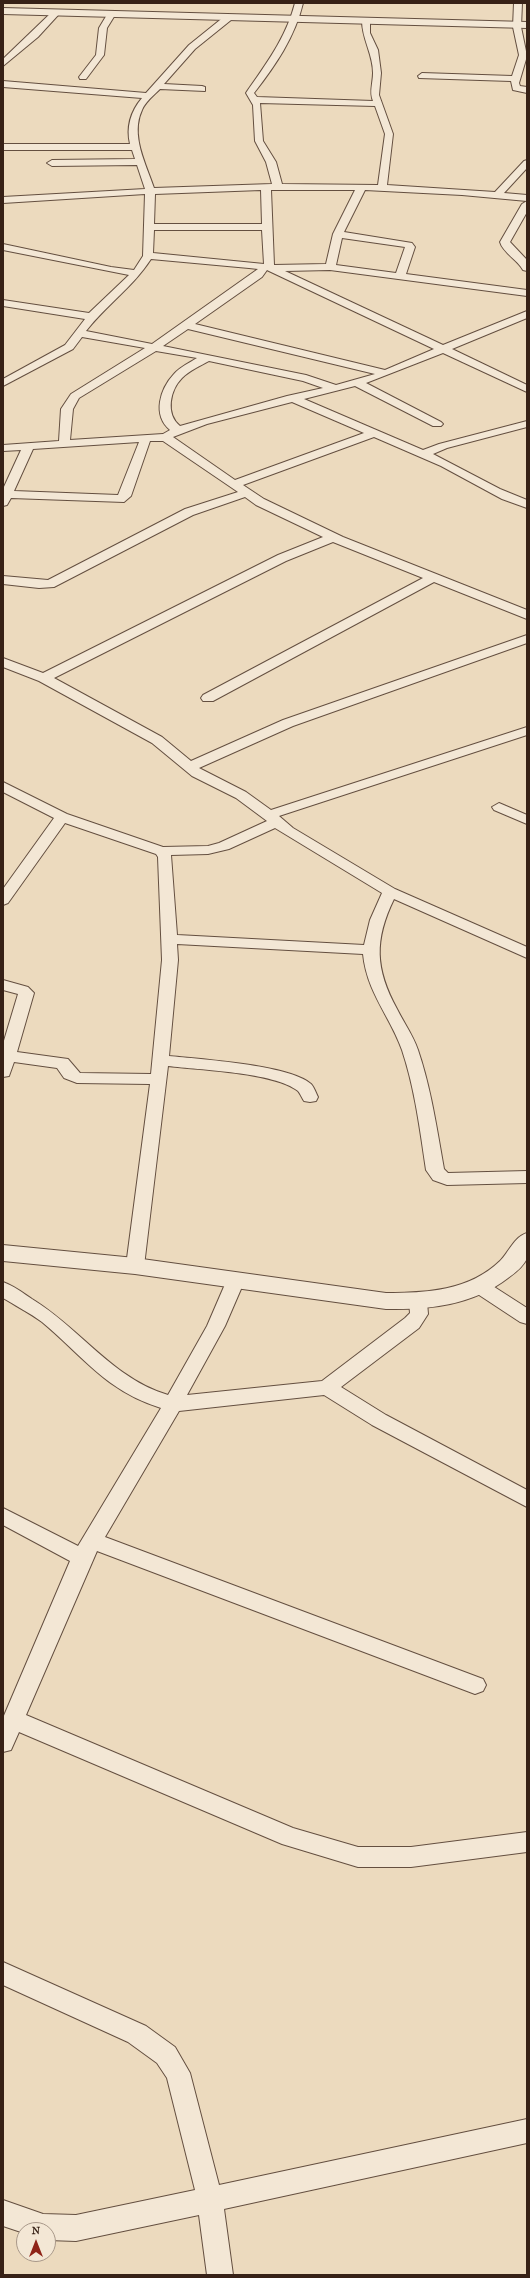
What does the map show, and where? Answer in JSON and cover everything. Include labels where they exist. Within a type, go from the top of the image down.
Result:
[{"type":"street","points":[[278,188],[271,162],[259,141],[256,100],[250,93],[271,66],[295,19],[299,3]]},
{"type":"street","points":[[518,3],[522,25],[517,34],[522,44],[523,54],[522,62],[514,79],[516,88],[527,90]]},
{"type":"street","points":[[3,11],[366,22],[522,25]]},
{"type":"street","points":[[3,63],[35,35],[56,13]]},
{"type":"street","points":[[83,77],[100,54],[103,28],[111,15]]},
{"type":"street","points":[[3,382],[68,347],[92,317],[137,273],[148,256],[150,190],[135,147],[134,120],[138,108],[192,47],[228,18]]},
{"type":"street","points":[[366,22],[366,33],[374,50],[377,87],[375,94],[389,134],[382,188]]},
{"type":"street","points":[[422,76],[514,79]]},
{"type":"street","points":[[3,84],[149,96]]},
{"type":"street","points":[[158,86],[202,90]]},
{"type":"street","points":[[256,100],[378,104]]},
{"type":"street","points":[[3,147],[135,147]]},
{"type":"street","points":[[52,163],[140,162]]},
{"type":"street","points":[[498,194],[527,163]]},
{"type":"street","points":[[266,188],[268,268]]},
{"type":"street","points":[[3,200],[150,190],[266,188],[382,188],[498,194],[527,198]]},
{"type":"street","points":[[330,267],[338,234],[361,188]]},
{"type":"street","points":[[527,204],[505,242],[506,246],[526,264],[527,268]]},
{"type":"street","points":[[148,227],[268,227]]},
{"type":"street","points":[[338,234],[409,245],[410,247],[400,277]]},
{"type":"street","points":[[3,247],[111,270],[137,273]]},
{"type":"street","points":[[148,256],[268,268],[330,267],[527,293]]},
{"type":"street","points":[[64,445],[67,409],[75,396],[156,346],[268,268]]},
{"type":"street","points":[[268,268],[527,389]]},
{"type":"street","points":[[3,303],[92,317]]},
{"type":"street","points":[[3,448],[145,440],[165,437],[178,430],[386,373],[527,314]]},
{"type":"street","points":[[514,320],[527,324]]},
{"type":"street","points":[[186,326],[386,373]]},
{"type":"street","points":[[79,333],[156,346],[306,378],[335,388]]},
{"type":"street","points":[[178,430],[170,425],[166,418],[165,406],[170,388],[179,375],[207,357]]},
{"type":"street","points":[[355,382],[437,424]]},
{"type":"street","points":[[291,398],[373,434],[424,454],[459,470],[512,500],[527,504]]},
{"type":"street","points":[[424,454],[443,446],[527,424]]},
{"type":"street","points":[[234,484],[373,434]]},
{"type":"street","points":[[165,437],[260,502],[333,536],[432,578],[527,615]]},
{"type":"street","points":[[28,447],[5,498],[120,499],[125,496],[145,440]]},
{"type":"street","points":[[3,580],[50,584],[189,512],[247,494]]},
{"type":"street","points":[[44,678],[282,558],[333,536]]},
{"type":"street","points":[[208,698],[432,578]]},
{"type":"street","points":[[190,767],[288,723],[527,639]]},
{"type":"street","points":[[3,662],[44,678],[157,740],[197,773],[241,795],[346,868],[390,892],[527,953]]},
{"type":"street","points":[[3,786],[62,817],[162,851],[208,850],[224,846],[272,818],[527,732]]},
{"type":"street","points":[[499,807],[527,820]]},
{"type":"street","points":[[3,900],[62,817]]},
{"type":"street","points":[[135,1266],[158,1079],[170,939],[165,857],[162,851]]},
{"type":"street","points":[[390,892],[381,910],[370,950],[379,988],[385,1003],[404,1033],[410,1052],[422,1097],[435,1170],[439,1176],[447,1179],[527,1177]]},
{"type":"street","points":[[170,939],[370,950]]},
{"type":"street","points":[[3,985],[22,990],[26,993],[5,1064],[62,1063],[70,1074],[77,1078],[158,1079]]},
{"type":"street","points":[[160,1060],[267,1074],[290,1079],[304,1087],[310,1097]]},
{"type":"street","points":[[3,1253],[135,1266],[235,1282],[386,1301],[418,1302],[442,1300],[479,1286],[505,1270],[527,1241]]},
{"type":"street","points":[[3,1743],[86,1549],[173,1404],[216,1326],[235,1282]]},
{"type":"street","points":[[479,1286],[527,1317]]},
{"type":"street","points":[[3,1289],[48,1317],[110,1374],[146,1396],[173,1404],[327,1388],[412,1324],[419,1314],[418,1302]]},
{"type":"street","points":[[327,1388],[379,1420],[527,1499]]},
{"type":"street","points":[[3,1516],[86,1549],[475,1685]]},
{"type":"street","points":[[14,1720],[290,1837],[358,1857],[410,1857],[527,1842]]},
{"type":"street","points":[[3,1973],[137,2034],[166,2055],[178,2073],[210,2200],[220,2275]]},
{"type":"street","points":[[3,2213],[43,2227],[76,2228],[527,2131]]}]
